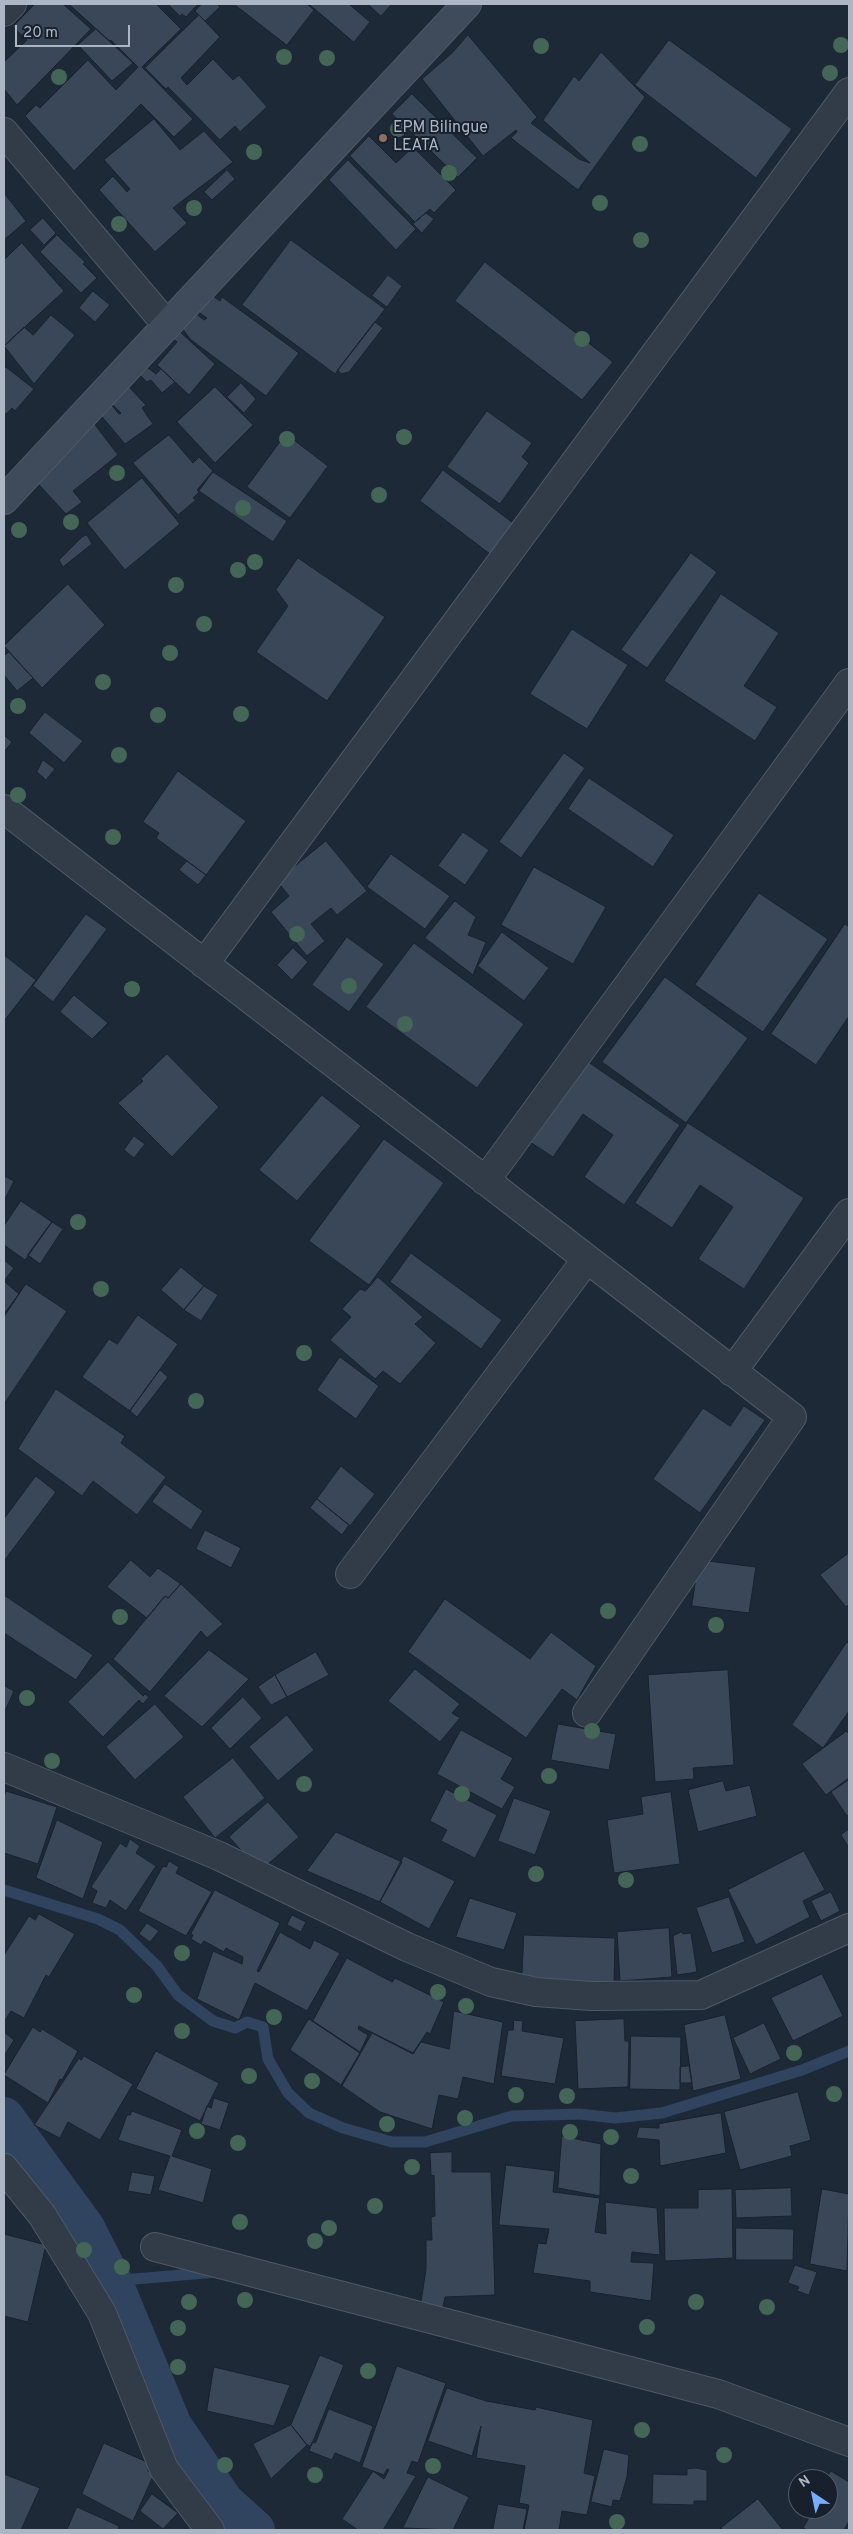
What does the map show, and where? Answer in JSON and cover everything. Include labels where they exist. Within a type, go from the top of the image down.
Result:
[{"type":"main road","points":[[4,500],[467,4]]},
{"type":"street","points":[[4,12],[12,4]]},
{"type":"street","points":[[204,964],[849,92]]},
{"type":"street","points":[[4,132],[167,325]]},
{"type":"street","points":[[485,1181],[849,683]]},
{"type":"street","points":[[4,809],[792,1418],[588,1713]]},
{"type":"street","points":[[732,1372],[849,1213]]},
{"type":"street","points":[[350,1574],[587,1259]]},
{"type":"street","points":[[4,1767],[219,1856],[407,1947],[491,1982],[536,1992],[591,1996],[701,1995],[849,1928]]},
{"type":"street","points":[[4,2168],[42,2215],[102,2313],[164,2469],[210,2530]]},
{"type":"street","points":[[155,2247],[718,2394],[849,2442]]},
{"type":"building","points":[[35,4],[63,4],[91,29],[17,105],[4,89],[4,62],[27,40],[13,27]]},
{"type":"building","points":[[69,4],[156,4],[181,29],[142,67],[193,119],[174,137],[141,104],[74,171],[25,116],[36,105],[40,108],[88,60],[116,90],[138,67],[111,40]]},
{"type":"building","points":[[168,4],[198,4],[186,17],[182,14],[180,16]]},
{"type":"building","points":[[202,4],[217,4],[220,7],[205,21],[195,11]]},
{"type":"building","points":[[234,4],[307,4],[314,10],[287,45]]},
{"type":"building","points":[[309,4],[349,4],[370,22],[354,42]]},
{"type":"building","points":[[368,4],[392,4],[381,16]]},
{"type":"building","points":[[199,15],[220,37],[181,78],[187,85],[213,59],[233,80],[239,75],[267,107],[240,132],[235,126],[220,140],[168,87],[166,89],[145,68]]},
{"type":"building","points":[[96,29],[133,63],[112,81],[78,45]]},
{"type":"building","points":[[468,35],[537,117],[531,123],[579,159],[590,163],[543,120],[574,76],[579,81],[601,52],[645,97],[578,190],[511,138],[517,132],[516,130],[483,156],[422,79],[452,53]]},
{"type":"building","points":[[669,40],[792,129],[756,178],[635,85]]},
{"type":"building","points":[[412,94],[477,158],[458,177],[392,114]]},
{"type":"building","points":[[154,119],[180,150],[204,131],[233,162],[173,208],[187,223],[155,252],[99,190],[113,176],[127,192],[130,189],[104,160]]},
{"type":"building","points":[[369,136],[396,163],[413,147],[456,190],[434,213],[430,209],[415,222],[350,156]]},
{"type":"building","points":[[348,160],[416,229],[396,250],[329,180]]},
{"type":"building","points":[[227,170],[235,179],[212,200],[204,192]]},
{"type":"building","points":[[4,193],[26,221],[4,240]]},
{"type":"building","points":[[426,213],[434,219],[422,233],[413,224]]},
{"type":"building","points":[[43,218],[56,233],[44,245],[30,230]]},
{"type":"building","points":[[57,235],[85,262],[83,264],[97,278],[81,293],[40,252]]},
{"type":"building","points":[[291,240],[385,309],[335,374],[242,305]]},
{"type":"building","points":[[22,243],[64,291],[4,346],[4,260]]},
{"type":"building","points":[[485,262],[613,362],[582,400],[455,301]]},
{"type":"building","points":[[388,275],[402,286],[387,307],[372,296]]},
{"type":"building","points":[[93,291],[110,305],[95,322],[79,308]]},
{"type":"building","points":[[210,294],[220,301],[222,297],[299,353],[266,396],[190,339],[182,328],[195,313],[204,320],[207,318],[197,311]]},
{"type":"building","points":[[51,315],[75,335],[34,384],[4,346],[24,327],[33,335]]},
{"type":"building","points":[[375,322],[383,328],[349,372],[341,374],[338,370]]},
{"type":"building","points":[[178,330],[215,364],[189,395],[157,365],[177,342],[171,337]]},
{"type":"building","points":[[6,367],[34,389],[15,411],[12,408],[6,414],[4,412],[4,369]]},
{"type":"building","points":[[148,368],[156,374],[161,369],[175,382],[162,393],[151,380],[147,382],[140,375]]},
{"type":"building","points":[[241,383],[256,399],[244,413],[227,397]]},
{"type":"building","points":[[128,386],[146,405],[142,408],[153,424],[125,444],[98,412],[109,402],[119,414],[121,413],[110,402]]},
{"type":"building","points":[[215,387],[253,425],[215,463],[177,422]]},
{"type":"building","points":[[487,411],[532,443],[522,457],[529,463],[500,504],[447,467]]},
{"type":"building","points":[[90,418],[118,455],[73,491],[82,502],[66,514],[29,474]]},
{"type":"building","points":[[286,434],[328,466],[290,518],[247,487]]},
{"type":"building","points":[[169,435],[193,463],[199,457],[213,471],[197,490],[199,492],[193,498],[196,500],[178,515],[133,463]]},
{"type":"building","points":[[443,470],[513,523],[490,554],[420,501]]},
{"type":"building","points":[[213,472],[287,521],[273,542],[199,491]]},
{"type":"building","points":[[142,478],[180,524],[125,570],[87,523]]},
{"type":"building","points":[[87,535],[92,544],[63,567],[59,560],[82,537]]},
{"type":"building","points":[[691,553],[717,572],[647,668],[621,650]]},
{"type":"building","points":[[298,558],[385,617],[327,701],[256,652],[288,606],[276,590]]},
{"type":"building","points":[[68,584],[105,625],[42,688],[4,646]]},
{"type":"building","points":[[721,594],[779,633],[744,686],[777,707],[755,741],[664,681]]},
{"type":"building","points":[[572,629],[628,665],[587,729],[530,694]]},
{"type":"building","points":[[9,652],[33,678],[17,691],[4,675],[4,656]]},
{"type":"building","points":[[45,712],[83,741],[64,763],[29,733]]},
{"type":"building","points":[[4,735],[12,742],[4,752]]},
{"type":"building","points":[[564,753],[585,768],[521,858],[499,842]]},
{"type":"building","points":[[43,760],[55,769],[46,780],[37,772]]},
{"type":"building","points":[[178,771],[246,821],[206,875],[156,838],[159,833],[143,822]]},
{"type":"building","points":[[589,778],[674,835],[653,867],[568,809]]},
{"type":"building","points":[[463,832],[489,850],[465,885],[438,866]]},
{"type":"building","points":[[326,841],[367,891],[337,915],[331,908],[311,924],[325,941],[307,956],[271,912],[289,896],[277,881]]},
{"type":"building","points":[[391,854],[450,896],[425,929],[367,887]]},
{"type":"building","points":[[187,861],[206,875],[198,885],[179,870]]},
{"type":"building","points":[[534,867],[606,907],[573,964],[501,925]]},
{"type":"building","points":[[759,893],[828,939],[763,1032],[695,985]]},
{"type":"building","points":[[455,901],[476,917],[468,935],[486,942],[473,975],[425,938]]},
{"type":"building","points":[[86,914],[107,929],[53,1002],[33,986]]},
{"type":"building","points":[[845,924],[849,927],[849,1016],[816,1065],[771,1034]]},
{"type":"building","points":[[502,932],[549,968],[524,1001],[478,966]]},
{"type":"building","points":[[347,937],[384,964],[349,1012],[312,985]]},
{"type":"building","points":[[414,943],[524,1024],[477,1088],[366,1007]]},
{"type":"building","points":[[293,948],[308,962],[292,980],[277,965]]},
{"type":"building","points":[[4,955],[36,980],[4,1021]]},
{"type":"building","points":[[665,977],[748,1038],[686,1123],[602,1062]]},
{"type":"building","points":[[74,995],[108,1023],[92,1039],[60,1012]]},
{"type":"building","points":[[167,1054],[219,1107],[172,1157],[118,1103],[143,1081],[141,1079]]},
{"type":"building","points":[[581,1057],[680,1125],[624,1205],[584,1177],[613,1135],[583,1114],[553,1157],[524,1138]]},
{"type":"building","points":[[322,1095],[361,1126],[297,1201],[259,1170]]},
{"type":"building","points":[[688,1123],[804,1198],[744,1289],[698,1259],[733,1207],[700,1185],[672,1228],[635,1203]]},
{"type":"building","points":[[134,1136],[145,1144],[134,1158],[124,1150]]},
{"type":"building","points":[[384,1139],[444,1183],[369,1285],[309,1241]]},
{"type":"building","points":[[4,1176],[14,1181],[4,1201]]},
{"type":"building","points":[[21,1201],[52,1222],[25,1260],[4,1245],[4,1226]]},
{"type":"building","points":[[52,1222],[63,1229],[40,1264],[28,1255]]},
{"type":"building","points":[[411,1253],[502,1320],[481,1349],[390,1282]]},
{"type":"building","points":[[4,1260],[14,1268],[4,1281]]},
{"type":"building","points":[[181,1267],[204,1286],[184,1310],[161,1290]]},
{"type":"building","points":[[378,1277],[423,1317],[415,1324],[436,1343],[400,1384],[383,1371],[375,1379],[330,1340],[351,1317],[342,1309],[360,1289],[365,1291]]},
{"type":"building","points":[[4,1281],[19,1294],[4,1314]]},
{"type":"building","points":[[26,1284],[67,1311],[4,1404],[4,1317]]},
{"type":"building","points":[[204,1286],[218,1295],[201,1321],[184,1310]]},
{"type":"building","points":[[138,1315],[178,1344],[130,1411],[82,1377],[109,1339],[117,1344]]},
{"type":"building","points":[[340,1357],[379,1386],[356,1419],[317,1390]]},
{"type":"building","points":[[160,1370],[168,1377],[137,1417],[130,1411]]},
{"type":"building","points":[[56,1389],[125,1436],[121,1443],[166,1477],[137,1515],[93,1481],[82,1496],[18,1449]]},
{"type":"building","points":[[744,1406],[765,1420],[700,1513],[653,1479],[703,1408],[730,1426]]},
{"type":"building","points":[[341,1466],[375,1494],[350,1526],[317,1499]]},
{"type":"building","points":[[36,1476],[56,1492],[4,1561],[4,1519]]},
{"type":"building","points":[[165,1484],[203,1511],[191,1530],[152,1502]]},
{"type":"building","points":[[317,1499],[349,1525],[342,1535],[310,1508]]},
{"type":"building","points":[[205,1530],[241,1548],[231,1568],[196,1549]]},
{"type":"building","points":[[849,1553],[849,1604],[846,1607],[820,1575]]},
{"type":"building","points":[[131,1560],[150,1577],[158,1568],[181,1584],[168,1598],[165,1596],[147,1618],[107,1587]]},
{"type":"building","points":[[699,1560],[756,1567],[749,1613],[692,1606]]},
{"type":"building","points":[[181,1584],[223,1624],[207,1638],[201,1631],[150,1692],[113,1659],[165,1596],[168,1598]]},
{"type":"building","points":[[4,1595],[93,1655],[76,1680],[4,1633]]},
{"type":"building","points":[[445,1599],[530,1659],[551,1632],[596,1666],[577,1700],[562,1689],[526,1738],[408,1652]]},
{"type":"building","points":[[847,1642],[849,1644],[849,1711],[823,1748],[792,1725]]},
{"type":"building","points":[[209,1650],[249,1679],[202,1727],[164,1696]]},
{"type":"building","points":[[316,1652],[329,1675],[287,1697],[275,1675]]},
{"type":"building","points":[[108,1662],[143,1696],[145,1694],[149,1697],[143,1704],[139,1700],[103,1737],[68,1702]]},
{"type":"building","points":[[415,1669],[460,1704],[452,1713],[460,1718],[440,1742],[388,1701]]},
{"type":"building","points":[[728,1670],[734,1765],[693,1768],[694,1779],[655,1782],[648,1675]]},
{"type":"building","points":[[275,1675],[287,1697],[271,1705],[258,1687]]},
{"type":"building","points":[[5,1686],[14,1691],[4,1711]]},
{"type":"building","points":[[243,1697],[262,1718],[230,1749],[211,1728]]},
{"type":"building","points":[[155,1704],[184,1737],[135,1780],[106,1747]]},
{"type":"building","points":[[287,1715],[314,1750],[278,1781],[249,1747]]},
{"type":"building","points":[[558,1724],[616,1734],[609,1770],[551,1760]]},
{"type":"building","points":[[461,1730],[513,1758],[501,1779],[515,1787],[502,1809],[437,1774]]},
{"type":"building","points":[[847,1731],[849,1734],[849,1778],[826,1795],[802,1764]]},
{"type":"building","points":[[233,1758],[265,1798],[215,1838],[183,1797]]},
{"type":"building","points":[[849,1780],[849,1814],[847,1816],[831,1792]]},
{"type":"building","points":[[723,1781],[726,1791],[750,1785],[757,1816],[698,1832],[688,1790]]},
{"type":"building","points":[[446,1789],[497,1815],[475,1858],[441,1841],[447,1830],[430,1821]]},
{"type":"building","points":[[6,1791],[57,1807],[38,1864],[4,1853],[4,1798]]},
{"type":"building","points":[[671,1792],[680,1864],[614,1873],[607,1820],[643,1814],[641,1797]]},
{"type":"building","points":[[514,1798],[551,1811],[535,1855],[498,1841]]},
{"type":"building","points":[[268,1802],[299,1837],[260,1871],[229,1837]]},
{"type":"building","points":[[57,1820],[103,1842],[83,1899],[36,1878]]},
{"type":"building","points":[[849,1829],[849,1848],[841,1835]]},
{"type":"building","points":[[336,1832],[402,1862],[380,1902],[307,1871]]},
{"type":"building","points":[[130,1839],[140,1846],[136,1853],[156,1866],[126,1911],[110,1900],[106,1908],[92,1903],[97,1891],[91,1887],[120,1843],[126,1847]]},
{"type":"building","points":[[804,1851],[825,1890],[803,1901],[810,1917],[756,1945],[728,1890]]},
{"type":"building","points":[[404,1856],[455,1881],[429,1929],[380,1902]]},
{"type":"building","points":[[169,1861],[179,1867],[176,1873],[212,1892],[186,1936],[138,1911],[163,1866],[166,1867]]},
{"type":"building","points":[[215,1890],[280,1923],[257,1971],[259,1972],[280,1932],[310,1949],[314,1940],[340,1953],[307,2011],[255,1983],[239,2020],[197,1999],[213,1951],[242,1964],[243,1957],[226,1948],[224,1952],[204,1941],[201,1945],[191,1939],[193,1935],[191,1934]]},
{"type":"building","points":[[831,1892],[840,1911],[821,1921],[811,1901]]},
{"type":"building","points":[[729,1897],[745,1942],[712,1953],[696,1908]]},
{"type":"building","points":[[470,1898],[517,1913],[504,1950],[456,1937]]},
{"type":"building","points":[[39,1914],[75,1934],[49,1977],[46,1975],[24,2018],[11,2011],[4,2022],[4,1955],[29,1916],[35,1920]]},
{"type":"building","points":[[292,1915],[306,1922],[301,1932],[287,1925]]},
{"type":"building","points":[[147,1923],[159,1931],[150,1942],[139,1934]]},
{"type":"building","points":[[669,1928],[672,1977],[620,1981],[617,1932]]},
{"type":"building","points":[[682,1932],[683,1934],[691,1933],[697,1972],[677,1975],[673,1936]]},
{"type":"building","points":[[524,1935],[615,1938],[614,1983],[522,1980]]},
{"type":"building","points":[[347,1958],[392,1982],[395,1978],[444,2002],[430,2034],[427,2032],[413,2053],[359,2026],[358,2029],[368,2035],[360,2052],[313,2021]]},
{"type":"building","points":[[822,1974],[843,2016],[793,2041],[771,1998]]},
{"type":"building","points":[[454,2011],[503,2022],[494,2084],[463,2077],[458,2099],[439,2095],[432,2129],[380,2112],[342,2086],[372,2033],[413,2054],[421,2042],[449,2049]]},
{"type":"building","points":[[725,2015],[741,2079],[693,2091],[684,2025]]},
{"type":"building","points":[[309,2019],[360,2053],[341,2085],[290,2050]]},
{"type":"building","points":[[624,2019],[625,2041],[629,2041],[628,2087],[578,2089],[575,2021]]},
{"type":"building","points":[[514,2020],[523,2021],[522,2031],[564,2038],[555,2084],[501,2076],[508,2030],[513,2030]]},
{"type":"building","points":[[764,2023],[781,2059],[750,2074],[733,2038]]},
{"type":"building","points":[[33,2027],[40,2032],[42,2029],[78,2051],[62,2080],[60,2079],[48,2103],[4,2075]]},
{"type":"building","points":[[4,2032],[14,2040],[4,2056]]},
{"type":"building","points":[[631,2036],[681,2037],[680,2090],[630,2089]]},
{"type":"building","points":[[156,2051],[219,2083],[200,2121],[136,2089]]},
{"type":"building","points":[[84,2056],[133,2084],[100,2140],[68,2122],[60,2138],[34,2125],[79,2058],[81,2060]]},
{"type":"building","points":[[689,2066],[692,2083],[680,2083],[680,2067]]},
{"type":"building","points":[[798,2092],[811,2140],[790,2146],[792,2156],[740,2170],[724,2112]]},
{"type":"building","points":[[214,2098],[229,2103],[220,2130],[201,2124],[207,2106],[211,2108]]},
{"type":"building","points":[[132,2111],[182,2130],[172,2156],[212,2169],[203,2203],[158,2190],[170,2156],[118,2140],[127,2115],[130,2115]]},
{"type":"building","points":[[721,2113],[726,2153],[660,2166],[659,2140],[636,2138],[639,2127],[659,2128],[659,2124]]},
{"type":"building","points":[[562,2136],[601,2144],[600,2196],[558,2188]]},
{"type":"building","points":[[452,2152],[452,2172],[491,2172],[495,2295],[445,2297],[442,2312],[420,2308],[426,2269],[426,2240],[432,2240],[431,2217],[435,2216],[434,2175],[431,2176],[430,2153]]},
{"type":"building","points":[[506,2165],[555,2171],[553,2192],[600,2198],[595,2232],[606,2234],[605,2202],[657,2208],[660,2255],[632,2252],[631,2262],[654,2263],[651,2301],[590,2292],[590,2281],[533,2273],[538,2243],[546,2244],[549,2229],[499,2225]]},
{"type":"building","points":[[132,2172],[155,2176],[151,2195],[128,2191]]},
{"type":"building","points":[[791,2188],[792,2216],[736,2218],[735,2190]]},
{"type":"building","points":[[732,2189],[733,2258],[665,2261],[664,2208],[698,2208],[698,2190]]},
{"type":"building","points":[[822,2189],[849,2194],[847,2271],[810,2264]]},
{"type":"building","points":[[736,2228],[794,2229],[793,2260],[736,2260]]},
{"type":"building","points":[[4,2234],[46,2245],[28,2322],[4,2316]]},
{"type":"building","points":[[795,2265],[817,2272],[809,2295],[797,2291],[799,2287],[788,2283]]},
{"type":"building","points":[[320,2355],[344,2365],[311,2446],[307,2445],[291,2425]]},
{"type":"building","points":[[397,2366],[446,2383],[418,2463],[412,2461],[407,2473],[416,2476],[383,2530],[358,2530],[342,2519],[373,2471],[362,2467]],"holes":[[[387,2469],[389,2470],[384,2479],[373,2471],[384,2475]]]},
{"type":"building","points":[[214,2367],[290,2385],[274,2426],[207,2411]]},
{"type":"building","points":[[447,2388],[486,2401],[535,2410],[536,2407],[593,2420],[584,2473],[595,2476],[587,2515],[562,2511],[559,2530],[524,2530],[529,2505],[519,2503],[525,2466],[476,2458],[481,2426],[472,2456],[428,2441]]},
{"type":"building","points":[[329,2409],[373,2426],[360,2463],[335,2453],[332,2460],[309,2451],[312,2442],[315,2443]]},
{"type":"building","points":[[291,2425],[307,2445],[271,2479],[253,2444]]},
{"type":"building","points":[[104,2443],[149,2463],[148,2471],[154,2474],[133,2521],[82,2494]]},
{"type":"building","points":[[604,2449],[629,2455],[627,2477],[620,2501],[613,2500],[612,2507],[591,2502]]},
{"type":"building","points":[[687,2469],[707,2470],[707,2501],[694,2501],[694,2505],[652,2504],[653,2474],[687,2475]]},
{"type":"building","points":[[4,2474],[40,2488],[21,2530],[4,2530]]},
{"type":"building","points":[[838,2475],[849,2482],[849,2521],[844,2530],[807,2530],[803,2528],[808,2519],[838,2519]]},
{"type":"building","points":[[428,2477],[469,2497],[453,2530],[403,2528]]},
{"type":"building","points":[[152,2494],[178,2513],[163,2529],[140,2511]]},
{"type":"building","points":[[758,2499],[783,2530],[723,2530],[721,2528]]},
{"type":"building","points":[[498,2504],[527,2509],[523,2530],[493,2530]]},
{"type":"building","points":[[77,2507],[119,2526],[118,2530],[67,2530]]},
{"type":"waterway","points":[[4,1890],[98,1919],[120,1930],[157,1966],[178,1995],[213,2021],[235,2028],[247,2022],[263,2027],[268,2059],[288,2093],[309,2113],[343,2128],[392,2142],[425,2142],[512,2116],[579,2114],[615,2118],[662,2113],[802,2070],[849,2051]]},
{"type":"waterway","points":[[4,2117],[85,2228],[112,2281],[172,2426],[224,2502],[255,2530]]},
{"type":"waterway","points":[[112,2281],[216,2272]]},
{"type":"place","name":"EPM Bilingue LEATA","points":[[383,138]]}]
